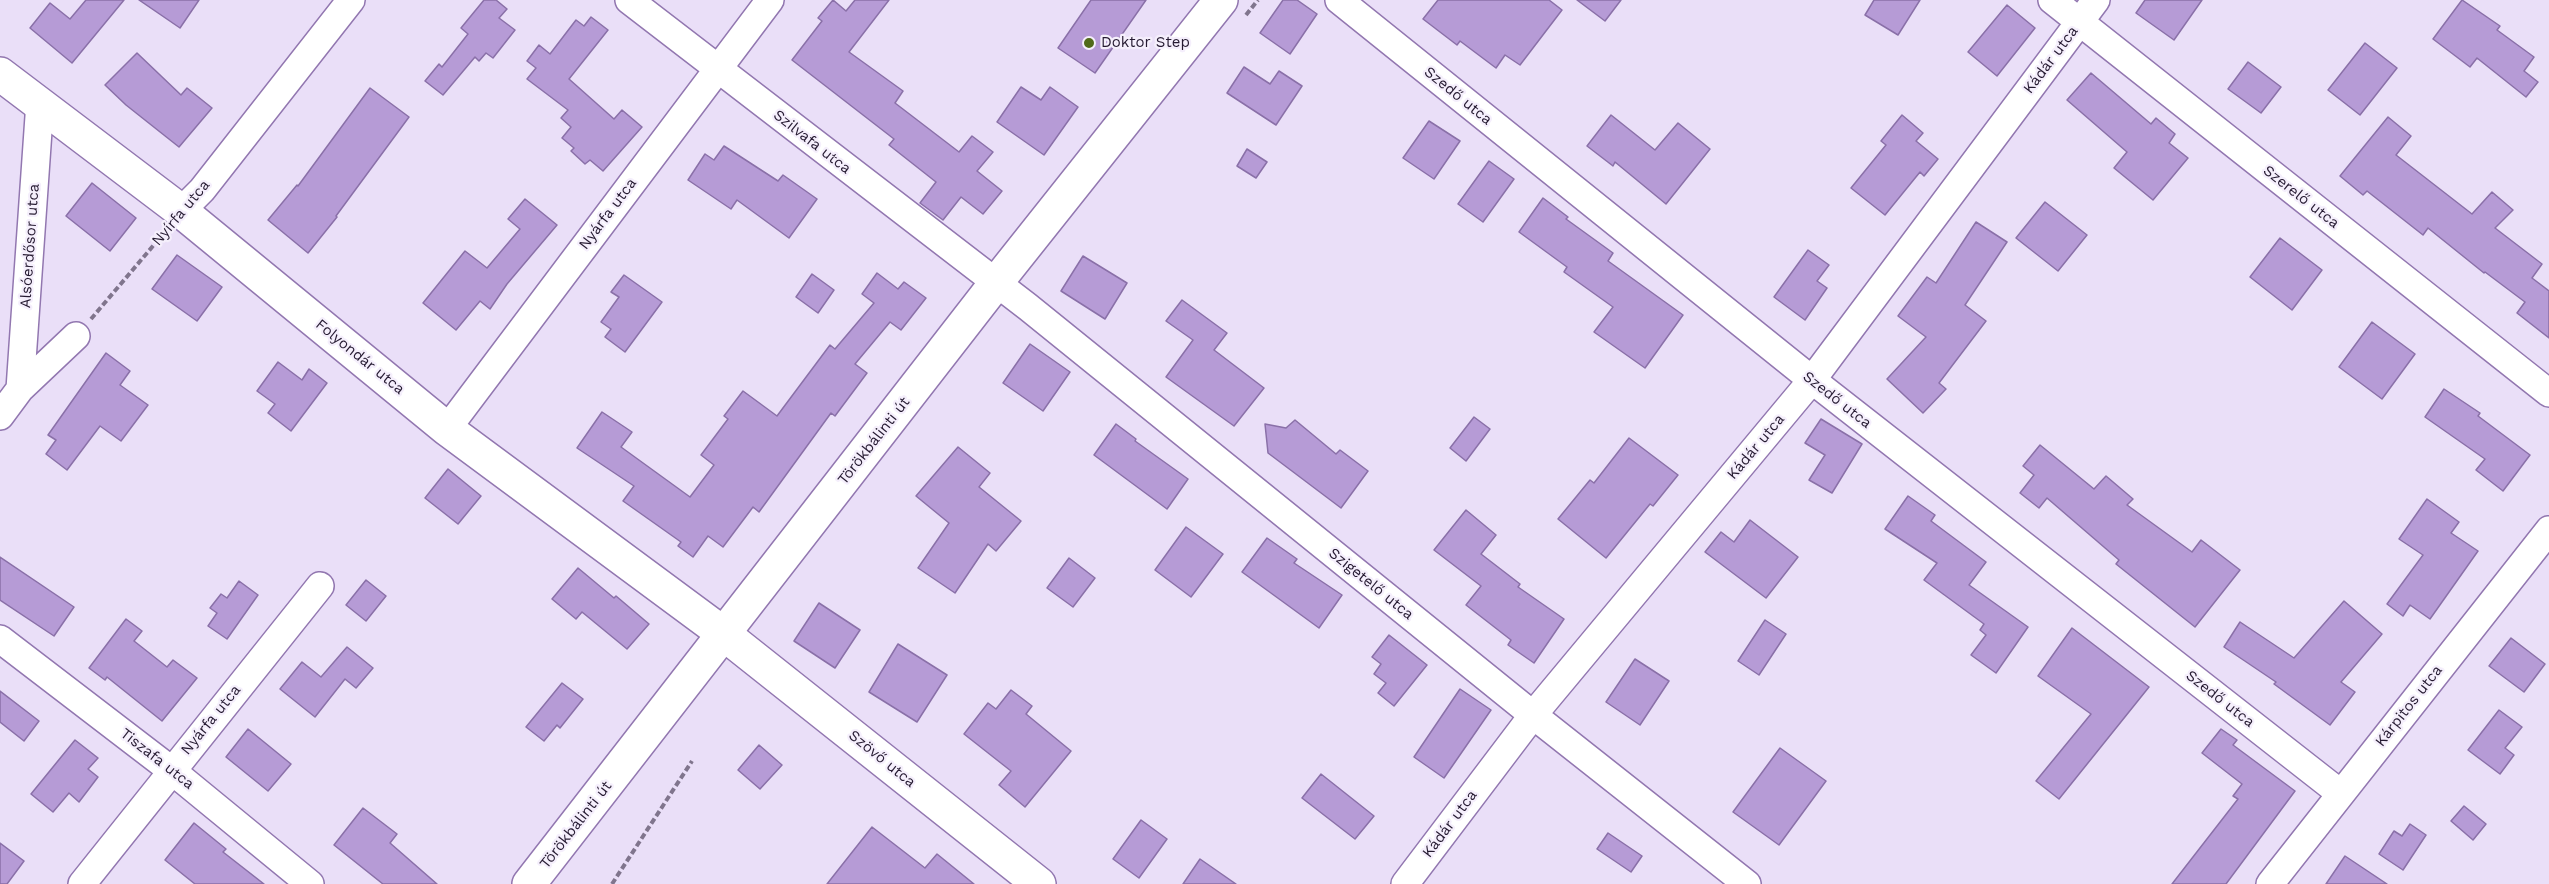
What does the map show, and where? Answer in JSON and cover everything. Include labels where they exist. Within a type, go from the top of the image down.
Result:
[{"type":"street","name":"Nyírfa utca","points":[[181,211],[202,190],[351,0]]},
{"type":"street","name":"Szilvafa utca","points":[[628,0],[996,283]]},
{"type":"street","name":"Nyárfa utca","points":[[447,429],[770,0]]},
{"type":"street","name":"Törökbálinti út","points":[[530,884],[996,283],[1221,0]]},
{"type":"street","name":"Szedő utca","points":[[1339,0],[1812,380],[2340,794]]},
{"type":"street","name":"Szerelő utca","points":[[2052,0],[2549,393]]},
{"type":"street","name":"Kádár utca","points":[[1405,884],[1533,715],[1812,380],[2096,0]]},
{"type":"street","name":"Folyondár utca","points":[[0,74],[40,102],[181,211],[447,429],[724,634]]},
{"type":"street","name":"Alsóerdősor utca","points":[[20,389],[40,102]]},
{"type":"street","name":"Szigetelő utca","points":[[996,283],[1747,884]]},
{"type":"street","points":[[0,416],[20,389],[76,336]]},
{"type":"street","name":"Kárpitos utca","points":[[2270,884],[2549,530]]},
{"type":"street","name":"Nyárfa utca","points":[[82,884],[320,586]]},
{"type":"street","name":"Szövő utca","points":[[724,634],[1039,884]]},
{"type":"street","name":"Tiszafa utca","points":[[0,639],[171,770],[310,884]]},
{"type":"path","name":"Nyírfa utca","points":[[76,336],[142,261],[181,211]]},
{"type":"path","points":[[612,884],[692,761]]},
{"type":"building","points":[[86,0],[124,0],[72,63],[30,28],[50,3],[70,19]]},
{"type":"building","points":[[139,0],[199,0],[180,28]]},
{"type":"building","points":[[484,0],[496,0],[507,9],[499,18],[515,30],[493,58],[486,53],[479,61],[475,57],[443,95],[425,81],[439,64],[442,67],[468,34],[461,28]]},
{"type":"building","points":[[833,0],[846,11],[855,0],[889,0],[849,52],[903,91],[895,103],[959,152],[972,136],[993,152],[977,171],[1002,191],[983,214],[961,197],[943,220],[920,203],[936,182],[889,145],[894,139],[792,60],[822,21],[818,18]]},
{"type":"building","points":[[1091,0],[1146,0],[1095,73],[1058,48]]},
{"type":"building","points":[[1283,0],[1297,0],[1317,14],[1290,54],[1260,33]]},
{"type":"building","points":[[1438,0],[1549,0],[1562,10],[1520,65],[1505,55],[1496,68],[1460,41],[1457,45],[1423,19]]},
{"type":"building","points":[[1577,0],[1621,0],[1605,21]]},
{"type":"building","points":[[1874,0],[1920,0],[1898,35],[1865,15]]},
{"type":"building","points":[[2145,0],[2202,0],[2174,40],[2136,13]]},
{"type":"building","points":[[2462,0],[2500,26],[2497,30],[2534,57],[2524,71],[2538,82],[2526,97],[2477,58],[2470,67],[2433,39]]},
{"type":"building","points":[[2007,5],[2035,28],[1997,76],[1968,52]]},
{"type":"building","points":[[591,17],[608,30],[569,79],[614,119],[622,110],[642,127],[603,171],[590,160],[585,164],[571,151],[574,148],[562,138],[571,127],[561,118],[568,110],[527,79],[536,68],[527,61],[539,45],[550,54],[576,20],[584,26]]},
{"type":"building","points":[[2365,43],[2397,68],[2360,115],[2328,90]]},
{"type":"building","points":[[137,53],[181,95],[187,88],[212,108],[179,147],[126,105],[105,85]]},
{"type":"building","points":[[2248,62],[2281,87],[2261,113],[2228,89]]},
{"type":"building","points":[[1244,67],[1270,84],[1279,71],[1302,86],[1276,125],[1227,93]]},
{"type":"building","points":[[2091,73],[2151,124],[2156,118],[2175,134],[2169,143],[2188,158],[2153,200],[2114,168],[2127,152],[2067,100]]},
{"type":"building","points":[[1021,87],[1041,100],[1050,87],[1078,107],[1044,155],[997,122]]},
{"type":"building","points":[[370,88],[409,117],[337,217],[308,253],[268,220],[298,186]]},
{"type":"building","points":[[1611,115],[1655,150],[1678,123],[1710,149],[1666,204],[1615,162],[1613,166],[1587,146]]},
{"type":"building","points":[[1902,115],[1923,133],[1916,141],[1938,159],[1924,176],[1920,172],[1885,215],[1851,188],[1886,145],[1881,141]]},
{"type":"building","points":[[2388,117],[2411,136],[2396,155],[2472,214],[2492,192],[2513,210],[2495,228],[2542,264],[2532,278],[2549,291],[2549,338],[2517,313],[2525,302],[2484,273],[2428,228],[2423,235],[2367,191],[2363,195],[2340,176]]},
{"type":"building","points":[[1429,121],[1460,141],[1434,179],[1403,158]]},
{"type":"building","points":[[724,146],[778,181],[783,175],[817,199],[789,238],[737,200],[731,209],[688,180],[705,154],[714,160]]},
{"type":"building","points":[[1247,149],[1267,162],[1256,178],[1237,166]]},
{"type":"building","points":[[1489,161],[1514,179],[1483,222],[1458,204]]},
{"type":"building","points":[[92,183],[136,218],[110,251],[66,216]]},
{"type":"building","points":[[1543,198],[1568,217],[1566,219],[1613,253],[1608,261],[1683,315],[1645,368],[1594,332],[1613,307],[1564,272],[1567,267],[1519,232]]},
{"type":"building","points":[[525,199],[557,225],[507,284],[490,309],[480,301],[456,330],[423,303],[465,251],[487,268],[520,229],[508,219]]},
{"type":"building","points":[[2045,202],[2087,235],[2058,271],[2016,238]]},
{"type":"building","points":[[1976,222],[2007,242],[1965,305],[1986,321],[1939,383],[1946,389],[1923,413],[1887,379],[1926,337],[1898,316],[1927,277],[1936,283]]},
{"type":"building","points":[[2280,238],[2322,270],[2292,310],[2250,277]]},
{"type":"building","points":[[1808,250],[1829,265],[1817,281],[1827,288],[1805,320],[1774,297]]},
{"type":"building","points":[[177,255],[222,287],[197,321],[152,289]]},
{"type":"building","points":[[1083,256],[1127,283],[1105,319],[1061,291]]},
{"type":"building","points":[[877,273],[898,289],[904,282],[926,298],[901,330],[890,322],[855,364],[867,373],[835,416],[831,413],[759,512],[753,507],[723,547],[708,536],[693,557],[678,546],[681,542],[623,501],[634,486],[577,448],[602,412],[632,432],[621,447],[690,497],[714,465],[701,455],[728,419],[724,416],[743,391],[777,416],[830,345],[835,349],[874,303],[862,294]]},
{"type":"building","points":[[812,274],[834,290],[818,313],[796,297]]},
{"type":"building","points":[[624,275],[662,302],[625,352],[605,337],[611,329],[601,322],[619,297],[611,292]]},
{"type":"building","points":[[1182,300],[1227,333],[1214,350],[1264,388],[1234,426],[1166,377],[1193,340],[1166,321]]},
{"type":"building","points":[[2372,322],[2415,354],[2382,399],[2339,367]]},
{"type":"building","points":[[1030,344],[1070,372],[1043,411],[1003,383]]},
{"type":"building","points":[[106,353],[130,371],[120,385],[148,405],[121,441],[100,426],[67,470],[46,454],[56,440],[48,435]]},
{"type":"building","points":[[278,362],[302,380],[309,369],[327,383],[291,431],[268,413],[275,404],[257,391]]},
{"type":"building","points":[[2444,389],[2480,413],[2478,416],[2530,455],[2503,491],[2476,470],[2485,459],[2425,417]]},
{"type":"building","points":[[1474,417],[1490,429],[1466,461],[1450,448]]},
{"type":"building","points":[[1821,419],[1862,444],[1832,493],[1809,480],[1825,455],[1805,443]]},
{"type":"building","points":[[1295,420],[1336,454],[1340,450],[1368,471],[1341,508],[1268,453],[1265,424],[1286,428]]},
{"type":"building","points":[[1116,424],[1136,439],[1135,441],[1188,479],[1167,509],[1094,455]]},
{"type":"building","points":[[1629,438],[1678,475],[1653,506],[1650,504],[1606,558],[1558,519],[1590,480],[1594,483]]},
{"type":"building","points":[[2040,445],[2094,489],[2106,476],[2133,499],[2127,505],[2192,552],[2201,540],[2240,570],[2195,627],[2116,564],[2119,560],[2047,498],[2039,508],[2020,493],[2034,475],[2023,466]]},
{"type":"building","points":[[958,447],[990,473],[979,487],[1021,521],[996,551],[988,544],[955,593],[918,568],[949,523],[916,496]]},
{"type":"building","points":[[448,469],[481,496],[458,524],[425,498]]},
{"type":"building","points":[[1908,496],[1935,515],[1931,521],[1986,562],[1969,585],[2028,627],[1996,673],[1971,655],[1986,635],[1980,630],[1984,624],[1924,580],[1937,563],[1885,529]]},
{"type":"building","points":[[2427,499],[2459,522],[2451,533],[2478,551],[2430,619],[2410,605],[2403,616],[2387,604],[2423,555],[2399,539]]},
{"type":"building","points":[[1466,510],[1496,535],[1481,554],[1520,584],[1518,587],[1564,619],[1534,663],[1508,645],[1511,640],[1466,605],[1481,586],[1434,550]]},
{"type":"building","points":[[1750,520],[1798,557],[1766,598],[1705,552],[1721,532],[1734,542]]},
{"type":"building","points":[[1186,527],[1223,554],[1191,597],[1155,570]]},
{"type":"building","points":[[1267,538],[1297,559],[1294,563],[1342,595],[1319,628],[1242,572]]},
{"type":"building","points":[[0,557],[74,607],[54,636],[0,600]]},
{"type":"building","points":[[1069,558],[1095,578],[1073,607],[1047,588]]},
{"type":"building","points":[[578,568],[649,624],[627,649],[582,612],[576,619],[552,599]]},
{"type":"building","points":[[366,580],[386,596],[366,621],[346,605]]},
{"type":"building","points":[[239,581],[258,595],[227,639],[208,626],[217,613],[210,608],[221,594],[227,598]]},
{"type":"building","points":[[2344,601],[2382,634],[2341,682],[2355,692],[2330,725],[2274,684],[2276,682],[2224,647],[2240,622],[2294,658]]},
{"type":"building","points":[[819,603],[860,630],[835,668],[794,641]]},
{"type":"building","points":[[126,619],[142,631],[134,641],[167,667],[173,660],[197,678],[162,721],[107,677],[105,680],[89,668]]},
{"type":"building","points":[[1765,620],[1786,634],[1759,675],[1738,661]]},
{"type":"building","points":[[2072,628],[2149,687],[2059,799],[2036,781],[2091,714],[2038,676]]},
{"type":"building","points":[[1389,635],[1427,665],[1394,706],[1378,693],[1386,683],[1374,674],[1381,664],[1372,657]]},
{"type":"building","points":[[2511,638],[2545,664],[2524,692],[2489,666]]},
{"type":"building","points":[[898,644],[947,675],[917,722],[869,692]]},
{"type":"building","points":[[347,647],[373,668],[356,688],[345,679],[315,717],[280,689],[302,662],[321,677]]},
{"type":"building","points":[[1635,659],[1669,681],[1640,725],[1606,702]]},
{"type":"building","points":[[562,683],[583,699],[560,728],[557,725],[544,741],[526,727]]},
{"type":"building","points":[[1460,689],[1491,710],[1444,778],[1414,757]]},
{"type":"building","points":[[1011,690],[1032,706],[1026,714],[1071,751],[1025,807],[999,785],[1011,771],[964,734],[988,703],[996,709]]},
{"type":"building","points":[[0,691],[39,721],[24,741],[0,722]]},
{"type":"building","points":[[2499,710],[2522,727],[2505,748],[2514,755],[2500,774],[2468,750]]},
{"type":"building","points":[[248,729],[291,764],[268,791],[226,757]]},
{"type":"building","points":[[2221,729],[2237,740],[2233,745],[2295,791],[2226,884],[2172,884],[2238,799],[2233,796],[2242,784],[2202,753]]},
{"type":"building","points":[[75,740],[98,758],[88,769],[98,777],[79,802],[69,793],[53,812],[31,794]]},
{"type":"building","points":[[759,745],[782,765],[760,789],[738,770]]},
{"type":"building","points":[[1780,748],[1826,781],[1779,845],[1733,812]]},
{"type":"building","points":[[1321,774],[1374,816],[1355,839],[1302,798]]},
{"type":"building","points":[[2464,806],[2486,824],[2473,840],[2451,821]]},
{"type":"building","points":[[363,808],[397,834],[390,843],[437,884],[383,884],[334,845]]},
{"type":"building","points":[[1141,820],[1167,839],[1139,878],[1113,859]]},
{"type":"building","points":[[194,823],[226,849],[223,852],[264,884],[195,884],[165,860]]},
{"type":"building","points":[[2410,824],[2426,835],[2403,870],[2379,854],[2394,831],[2402,836]]},
{"type":"building","points":[[872,827],[925,868],[937,854],[974,884],[827,884]]},
{"type":"building","points":[[1608,833],[1642,856],[1631,872],[1597,849]]},
{"type":"building","points":[[0,843],[24,861],[7,884],[0,884]]},
{"type":"building","points":[[2345,856],[2387,884],[2326,884]]},
{"type":"building","points":[[1200,859],[1236,884],[1183,884]]},
{"type":"place","name":"Doktor Step","points":[[1089,43]]}]
